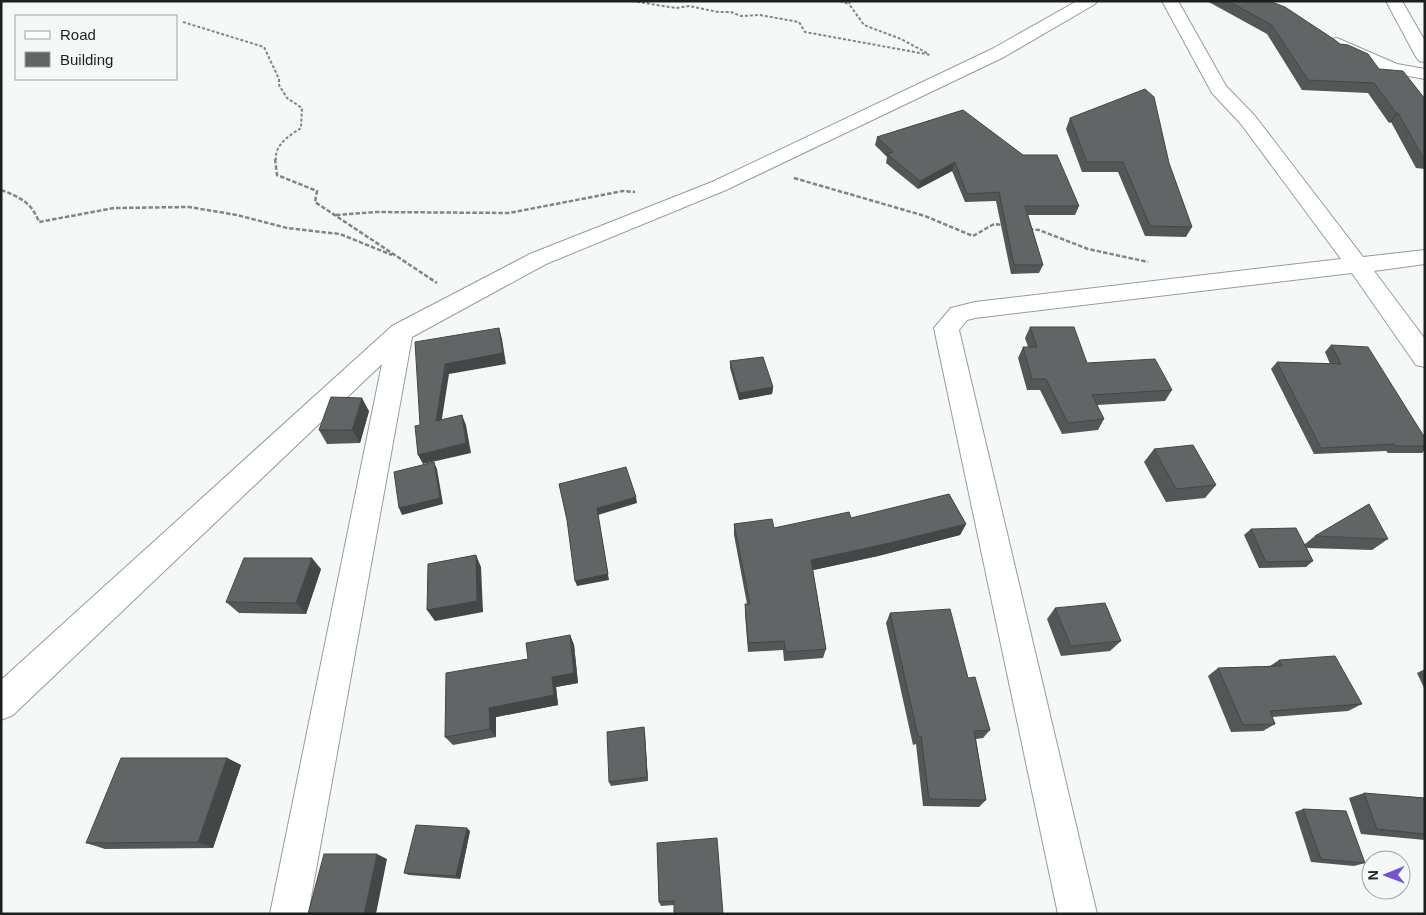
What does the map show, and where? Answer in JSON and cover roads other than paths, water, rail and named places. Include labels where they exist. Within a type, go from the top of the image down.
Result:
[{"type":"street","points":[[1,703],[401,332],[538,259],[707,191],[754,170],[998,53],[1089,1]]},
{"type":"street","points":[[1170,1],[1218,89],[1248,120],[1357,264],[1425,358]]},
{"type":"street","points":[[1394,1],[1425,57]]},
{"type":"street","points":[[1326,36],[1392,68],[1425,74]]},
{"type":"street","points":[[1078,914],[946,328],[958,314],[975,310],[1425,257]]},
{"type":"street","points":[[289,914],[401,332]]}]
